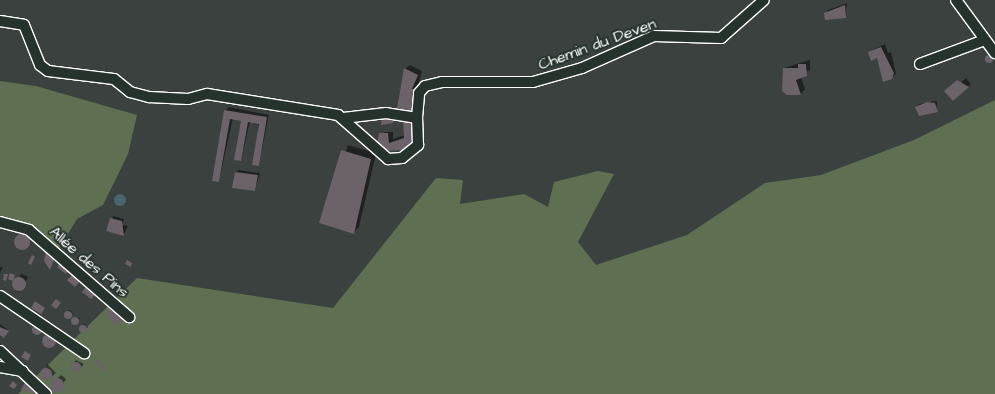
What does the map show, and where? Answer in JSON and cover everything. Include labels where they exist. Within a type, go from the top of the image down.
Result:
[{"type":"street","name":"Chemin du Deven","points":[[417,118],[419,93],[425,86],[442,82],[533,82],[582,68],[654,36],[721,38],[764,0]]},
{"type":"street","points":[[956,0],[995,53]]},
{"type":"street","points":[[0,21],[24,25],[40,65],[48,71],[114,79],[130,92],[149,97],[188,98],[207,94],[253,99],[343,118],[386,113],[417,118],[418,145],[402,158],[388,159],[378,155],[343,118]]},
{"type":"street","points":[[920,64],[985,40]]},
{"type":"street","name":"Allée des Pins","points":[[0,222],[29,230],[129,316]]},
{"type":"street","points":[[0,296],[84,353]]},
{"type":"street","points":[[0,351],[24,371],[46,394]]},
{"type":"street","points":[[0,367],[24,371]]},
{"type":"green space","points":[[0,81],[36,86],[137,115],[128,154],[103,205],[77,219],[59,248],[29,226],[0,218]]},
{"type":"green space","points":[[995,100],[995,394],[18,394],[137,278],[333,308],[436,178],[463,180],[460,204],[524,194],[548,207],[554,182],[598,171],[614,174],[578,242],[596,265],[687,235],[765,183],[821,175],[914,140]]},
{"type":"water","points":[[122,194],[125,195],[125,205],[118,206],[115,205],[114,198],[115,195]]},
{"type":"building","points":[[845,5],[846,18],[825,20],[824,13]]},
{"type":"building","points":[[881,47],[894,73],[892,79],[883,82],[877,58],[871,61],[868,52]]},
{"type":"building","points":[[989,55],[993,59],[989,63],[985,59]]},
{"type":"building","points":[[798,64],[806,64],[807,76],[796,80],[801,95],[787,95],[782,91],[783,68],[798,68]]},
{"type":"building","points":[[404,68],[418,75],[412,89],[415,89],[412,112],[397,109]]},
{"type":"building","points":[[957,80],[969,87],[953,101],[944,91]]},
{"type":"building","points":[[927,102],[935,103],[938,112],[919,116],[915,107]]},
{"type":"building","points":[[224,110],[267,117],[259,166],[252,165],[259,124],[248,122],[241,161],[234,160],[241,121],[230,119],[219,182],[212,181]]},
{"type":"building","points":[[382,116],[394,118],[393,123],[381,125]]},
{"type":"building","points":[[403,120],[411,120],[412,150],[376,151],[379,133],[388,133],[389,143],[404,138]]},
{"type":"building","points":[[341,150],[371,159],[354,234],[319,223]]},
{"type":"building","points":[[235,172],[258,175],[255,191],[232,188]]},
{"type":"building","points":[[110,218],[122,221],[124,236],[106,231]]},
{"type":"building","points":[[22,234],[30,242],[22,250],[14,242]]},
{"type":"building","points":[[46,251],[56,255],[50,270],[44,261]]},
{"type":"building","points":[[32,255],[35,257],[31,265],[28,263]]},
{"type":"building","points":[[127,260],[132,263],[131,267],[125,264]]},
{"type":"building","points":[[61,262],[70,269],[66,274],[57,267]]},
{"type":"building","points":[[75,272],[82,279],[75,287],[67,280]]},
{"type":"building","points":[[10,273],[15,275],[13,281],[8,279]]},
{"type":"building","points":[[4,274],[8,274],[6,281],[3,280]]},
{"type":"building","points":[[19,277],[24,279],[26,284],[24,289],[19,291],[14,289],[12,284],[14,279]]},
{"type":"building","points":[[87,285],[97,293],[91,299],[82,292]]},
{"type":"building","points":[[56,299],[61,303],[56,309],[51,305]]},
{"type":"building","points":[[35,301],[45,308],[41,314],[31,308]]},
{"type":"building","points":[[111,308],[122,320],[116,326],[106,314]]},
{"type":"building","points":[[68,311],[72,315],[68,319],[64,315]]},
{"type":"building","points":[[75,317],[79,321],[75,325],[71,321]]},
{"type":"building","points":[[35,325],[39,325],[42,330],[41,334],[35,335],[32,332],[32,328]]},
{"type":"building","points":[[83,325],[87,329],[83,333],[79,329]]},
{"type":"building","points":[[0,327],[9,331],[4,338],[0,335]]},
{"type":"building","points":[[49,334],[54,336],[56,341],[54,346],[49,348],[44,346],[42,341],[44,336]]},
{"type":"building","points":[[25,351],[31,355],[28,361],[21,357]]},
{"type":"building","points":[[98,359],[105,369],[102,371],[95,361]]},
{"type":"building","points":[[76,362],[81,367],[76,372],[71,367]]},
{"type":"building","points":[[44,368],[48,368],[52,374],[48,380],[44,380],[40,376],[40,372]]},
{"type":"building","points":[[57,378],[62,380],[64,385],[62,390],[57,392],[52,390],[50,385],[52,380]]},
{"type":"building","points":[[26,380],[36,391],[35,394],[21,390]]},
{"type":"building","points":[[13,381],[17,385],[14,389],[9,386]]}]
